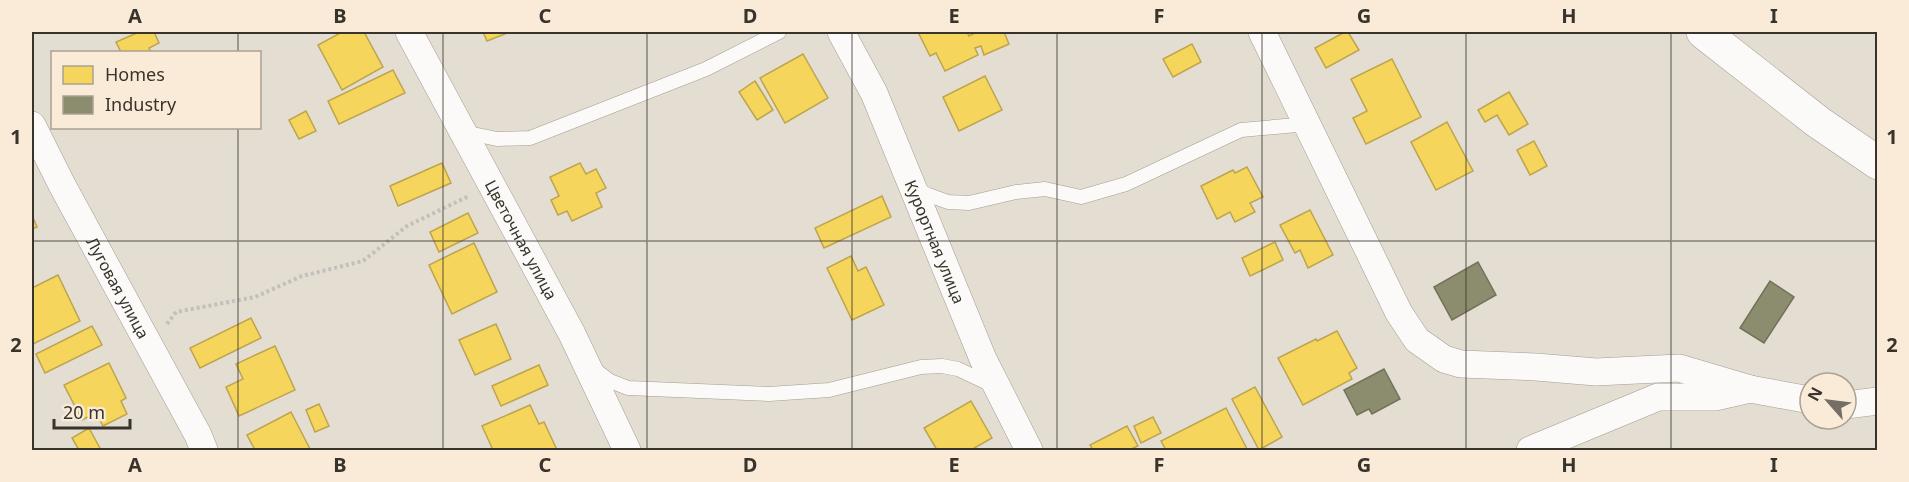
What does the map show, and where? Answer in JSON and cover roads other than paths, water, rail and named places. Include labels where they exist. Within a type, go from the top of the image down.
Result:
[{"type":"main road","points":[[1703,32],[1818,122],[1878,163]]},
{"type":"street","name":"Цветочная улица","points":[[409,32],[572,334],[627,450]]},
{"type":"street","name":"Курортная улица","points":[[841,32],[874,93],[983,359],[1029,450]]},
{"type":"street","points":[[1262,32],[1399,314],[1417,340],[1444,359],[1461,364],[1596,372],[1679,368],[1750,389],[1798,398]]},
{"type":"street","name":"Луговая улица","points":[[32,125],[204,450]]},
{"type":"street","points":[[1530,450],[1658,398],[1715,397],[1750,389]]},
{"type":"street","points":[[1858,404],[1878,401]]},
{"type":"lane","points":[[459,124],[473,134],[497,140],[530,138],[706,69],[779,32]]},
{"type":"lane","points":[[911,184],[926,194],[948,202],[969,203],[1016,192],[1045,189],[1081,197],[1126,184],[1241,130],[1308,124]]},
{"type":"lane","points":[[572,334],[594,370],[610,381],[628,388],[769,394],[829,390],[921,367],[942,366],[958,369],[998,389]]}]
